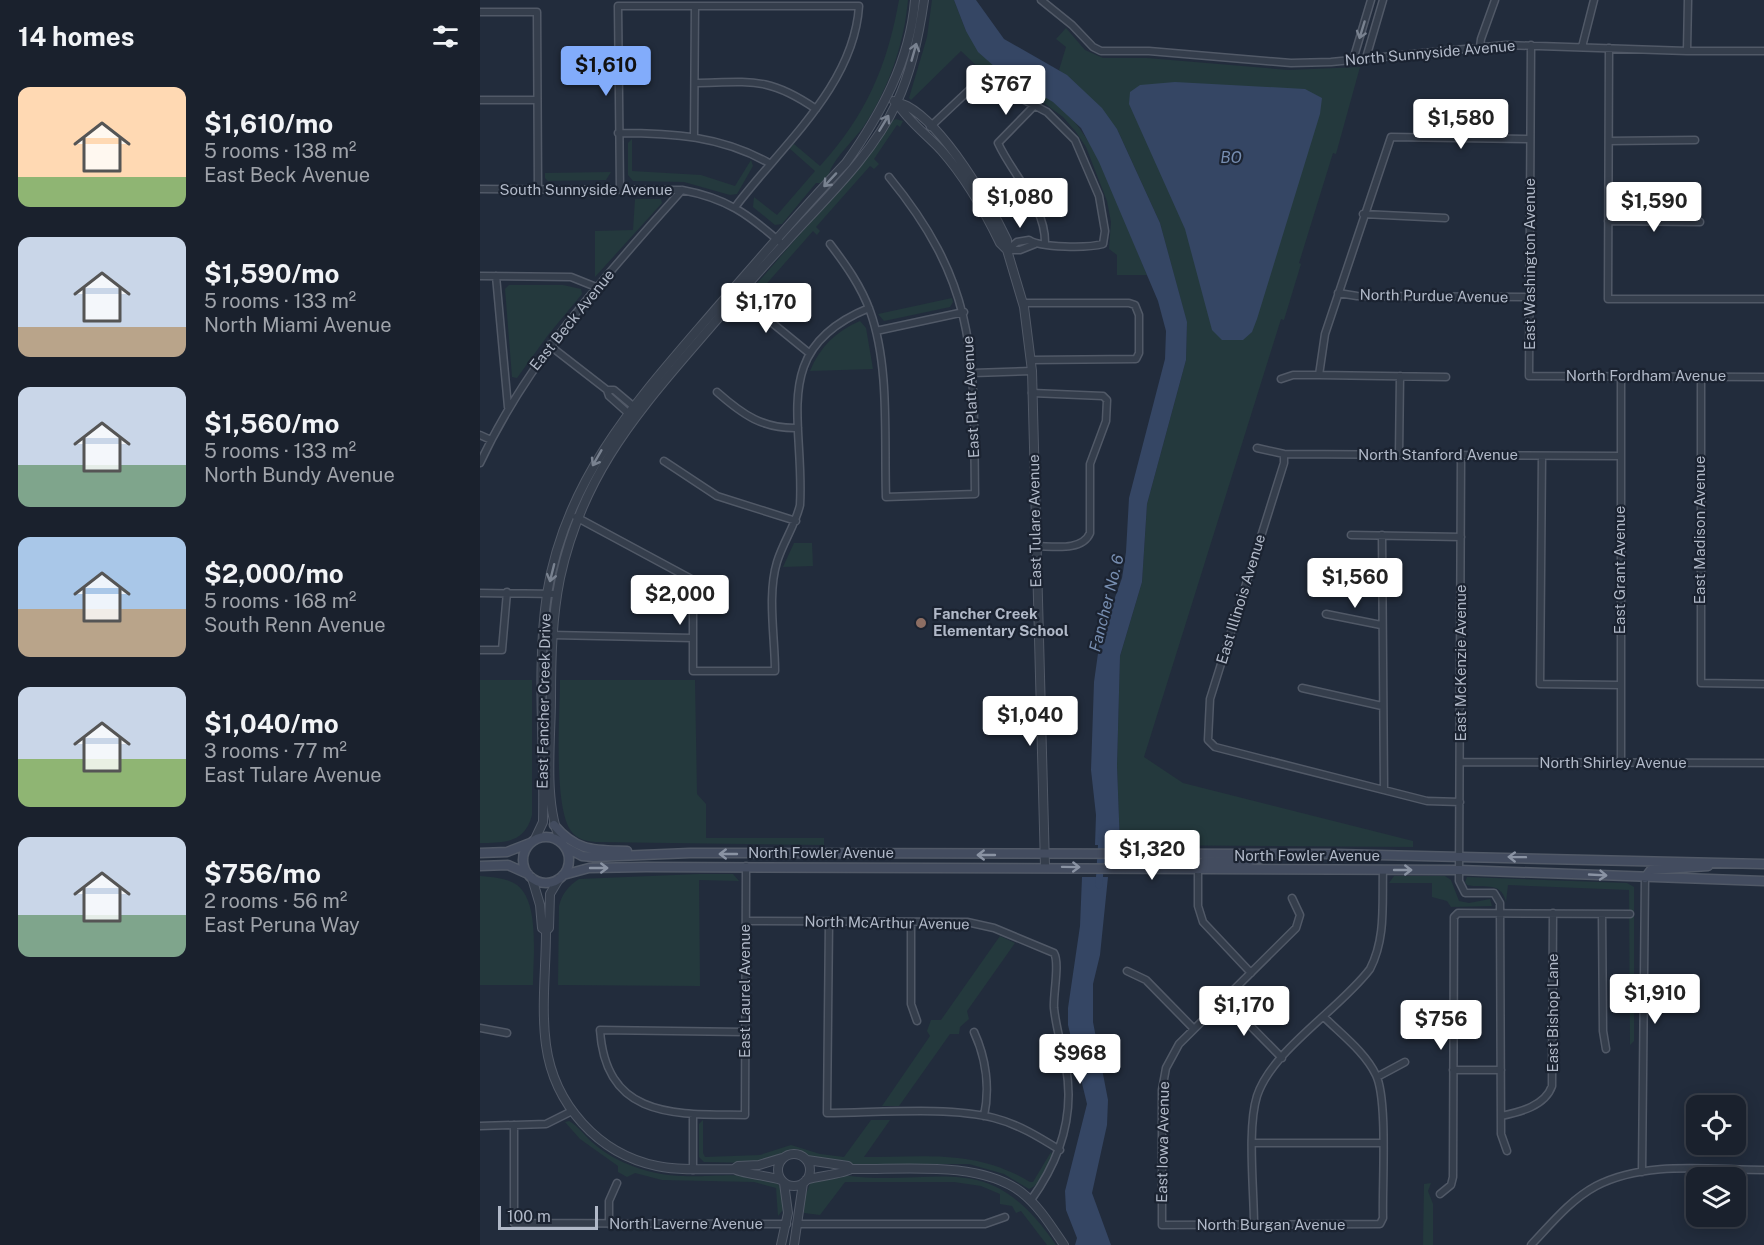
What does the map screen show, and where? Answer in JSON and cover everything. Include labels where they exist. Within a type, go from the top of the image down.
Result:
[{"type":"main road","points":[[554,825],[569,840],[589,849],[690,854]]},
{"type":"main road","points":[[480,853],[507,852],[549,837],[563,844],[569,858],[561,877],[546,883],[508,865],[480,866]]},
{"type":"main road","points":[[530,876],[523,861],[533,841]]},
{"type":"main road","name":"North Fowler Avenue","points":[[563,844],[582,856],[594,857],[690,854],[1273,854],[1460,856],[1764,864]]},
{"type":"main road","points":[[1198,869],[1205,861],[1249,861],[1273,854]]},
{"type":"main road","points":[[1645,878],[1646,872],[1651,870],[1700,869],[1718,864]]},
{"type":"main road","name":"North Fowler Avenue","points":[[561,877],[589,868],[746,866],[1460,870],[1764,881]]},
{"type":"street","points":[[887,98],[905,53],[915,0]]},
{"type":"street","points":[[897,103],[915,49],[924,0]]},
{"type":"street","name":"North Sunnyside Avenue","points":[[1041,0],[1097,49],[1174,53],[1267,63],[1353,60],[1480,47],[1531,45],[1687,51],[1764,51]]},
{"type":"street","points":[[1353,60],[1371,0]]},
{"type":"street","points":[[1366,58],[1383,0]]},
{"type":"street","points":[[1480,47],[1495,0]]},
{"type":"street","points":[[1582,47],[1594,0]]},
{"type":"street","points":[[1687,51],[1688,0]]},
{"type":"street","points":[[620,189],[618,6],[859,6],[846,59],[831,88],[736,206]]},
{"type":"street","points":[[694,136],[695,6]]},
{"type":"street","points":[[480,12],[537,12],[538,190]]},
{"type":"street","name":"East Washington Avenue","points":[[1529,376],[1531,45]]},
{"type":"street","points":[[1609,48],[1608,299],[1764,299]]},
{"type":"street","points":[[930,126],[982,78],[1036,104],[1066,129],[1082,154],[1102,208],[1105,231],[1103,244],[1035,244],[1029,240],[1023,240],[1007,250]]},
{"type":"street","points":[[695,82],[768,84],[792,93],[816,109]]},
{"type":"street","name":"East Tulare Avenue","points":[[887,98],[907,106],[930,126],[981,191],[1007,240],[1007,250],[1023,303],[1032,372],[1045,867]]},
{"type":"street","name":"East Fancher Creek Drive","points":[[563,844],[554,825],[550,773],[552,635],[557,594],[579,518],[615,444],[637,413],[738,295],[846,163],[872,126],[887,98]]},
{"type":"street","points":[[480,100],[537,100]]},
{"type":"street","name":"East Tulare Avenue","points":[[897,103],[903,114],[924,132],[958,171],[1000,243],[1007,250]]},
{"type":"street","name":"East Fancher Creek Drive","points":[[533,841],[543,822],[543,651],[547,593],[570,515],[591,469],[631,410],[780,242],[866,150],[897,103]]},
{"type":"street","points":[[1036,104],[998,143],[1044,226],[1046,244]]},
{"type":"street","points":[[618,133],[694,136],[731,145],[769,163]]},
{"type":"street","points":[[1318,375],[1324,334],[1391,137],[1530,139]]},
{"type":"street","points":[[1609,141],[1695,140]]},
{"type":"street","name":"East Platt Avenue","points":[[876,331],[882,368],[886,497],[975,494],[973,374],[964,312],[953,277],[931,233],[889,177]]},
{"type":"street","name":"South Sunnyside Avenue","points":[[480,189],[682,190],[701,193],[736,206],[780,242]]},
{"type":"street","name":"East Beck Avenue","points":[[480,463],[508,408],[549,345],[596,287],[682,190]]},
{"type":"street","points":[[1364,214],[1444,218]]},
{"type":"street","points":[[1608,221],[1700,222]]},
{"type":"street","points":[[830,244],[858,283],[876,331],[964,312]]},
{"type":"street","points":[[480,276],[571,277],[596,287]]},
{"type":"street","points":[[496,276],[508,408]]},
{"type":"street","name":"North Purdue Avenue","points":[[1338,292],[1357,296],[1529,297]]},
{"type":"street","points":[[738,295],[809,353]]},
{"type":"street","points":[[1023,303],[1129,303],[1135,305],[1139,315],[1139,353],[1136,359],[1031,360]]},
{"type":"street","points":[[570,515],[693,580],[693,671],[775,671],[775,573],[782,550],[796,520],[801,492],[798,387],[809,353],[837,323],[869,308]]},
{"type":"street","points":[[549,345],[607,390],[614,390],[631,410]]},
{"type":"street","points":[[973,374],[1032,372]]},
{"type":"street","points":[[1281,379],[1293,375],[1446,376]]},
{"type":"street","points":[[1399,455],[1400,376]]},
{"type":"street","name":"North Fordham Avenue","points":[[1529,376],[1764,377]]},
{"type":"street","name":"East Madison Avenue","points":[[1701,376],[1701,683],[1764,684]]},
{"type":"street","name":"East Grant Avenue","points":[[1621,377],[1619,685],[1621,763]]},
{"type":"street","points":[[717,393],[738,411],[760,424],[798,428]]},
{"type":"street","points":[[1032,393],[1103,396],[1108,410],[1090,464],[1090,533],[1087,541],[1079,545],[1035,546]]},
{"type":"street","points":[[480,435],[491,440]]},
{"type":"street","name":"North Stanford Avenue","points":[[1257,448],[1284,454],[1620,456]]},
{"type":"street","name":"East Illinois Avenue","points":[[1284,454],[1284,463],[1210,699],[1208,740],[1211,744],[1384,790]]},
{"type":"street","name":"East McKenzie Avenue","points":[[1460,870],[1461,456]]},
{"type":"street","points":[[1542,456],[1540,684],[1619,685]]},
{"type":"street","points":[[664,460],[717,496],[796,520]]},
{"type":"street","points":[[1351,535],[1461,537]]},
{"type":"street","points":[[1382,535],[1384,790],[1427,801],[1460,802]]},
{"type":"street","points":[[480,650],[502,650],[507,592]]},
{"type":"street","points":[[480,593],[557,594]]},
{"type":"street","points":[[1326,614],[1381,625]]},
{"type":"street","points":[[552,635],[692,638]]},
{"type":"street","points":[[1302,688],[1382,706]]},
{"type":"street","name":"North Shirley Avenue","points":[[1461,762],[1764,764]]},
{"type":"street","name":"East Laurel Avenue","points":[[693,1114],[745,1115],[746,866]]},
{"type":"street","points":[[1198,869],[1198,906],[1203,922],[1251,973]]},
{"type":"street","points":[[1254,1225],[1253,1143],[1254,1107],[1257,1095],[1270,1071],[1363,979],[1376,957],[1382,930],[1383,870]]},
{"type":"street","points":[[1460,870],[1462,891],[1470,894],[1494,893],[1498,897],[1501,912],[1501,1134],[1507,1151]]},
{"type":"street","points":[[530,876],[540,905],[542,928],[546,931]]},
{"type":"street","points":[[561,877],[550,894],[549,928],[546,931],[546,1045],[555,1079],[572,1111],[598,1138],[622,1154],[656,1166],[693,1170],[734,1169],[738,1166],[759,1165],[789,1154],[797,1154],[807,1160],[848,1166],[851,1169],[975,1173],[1013,1187],[1030,1200],[1064,1245]]},
{"type":"street","points":[[1642,1172],[1645,878]]},
{"type":"street","name":"East Iowa Avenue","points":[[1162,1225],[1163,1080],[1171,1055],[1194,1029],[1296,928],[1300,915],[1292,898]]},
{"type":"street","points":[[1440,1194],[1451,1185],[1453,1177],[1454,917],[1458,913],[1501,912],[1630,914]]},
{"type":"street","name":"East Bishop Lane","points":[[1501,1116],[1535,1105],[1550,1092],[1552,1086],[1553,913]]},
{"type":"street","points":[[1602,914],[1603,1032],[1606,1049]]},
{"type":"street","name":"North McArthur Avenue","points":[[746,921],[981,924],[1005,932],[1057,956],[1055,1020],[1065,1064],[1069,1097],[1068,1115],[1060,1150]]},
{"type":"street","points":[[829,922],[827,1113],[954,1113],[984,1116],[1021,1127],[1060,1150],[1044,1181],[1030,1200]]},
{"type":"street","points":[[911,922],[911,1004],[918,1021]]},
{"type":"street","points":[[1127,971],[1146,980],[1194,1029]]},
{"type":"street","points":[[1224,999],[1282,1058]]},
{"type":"street","points":[[1253,1143],[1382,1143],[1382,1108],[1377,1077],[1366,1059],[1324,1017]]},
{"type":"street","points":[[480,1028],[507,1034]]},
{"type":"street","points":[[693,1170],[693,1114],[655,1110],[629,1095],[610,1069],[600,1030],[745,1032]]},
{"type":"street","points":[[974,1032],[981,1046],[986,1074],[984,1116]]},
{"type":"street","points":[[1377,1077],[1405,1062]]},
{"type":"street","points":[[1453,1070],[1501,1070]]},
{"type":"street","points":[[480,1126],[546,1124],[572,1111]]},
{"type":"street","name":"North Laverne Avenue","points":[[514,1125],[513,1223],[787,1224]]},
{"type":"street","name":"North Burgan Avenue","points":[[1162,1225],[1380,1224],[1383,1218],[1382,1143]]},
{"type":"street","points":[[781,1245],[787,1224],[788,1204],[778,1167],[782,1158]]},
{"type":"street","points":[[794,1245],[798,1224],[798,1204],[810,1170],[807,1160]]},
{"type":"street","points":[[734,1169],[739,1172],[760,1173],[792,1186],[824,1174],[847,1172],[851,1169]]},
{"type":"street","points":[[1531,1245],[1570,1205],[1596,1186],[1642,1172],[1764,1170]]},
{"type":"street","points":[[609,1224],[609,1201],[616,1183]]},
{"type":"street","points":[[798,1224],[985,1224],[1005,1217]]},
{"type":"green space","points":[[899,0],[908,0],[903,33],[888,81],[873,111],[835,162],[829,174],[821,183],[816,183],[782,224],[775,225],[753,207],[754,197],[777,215],[815,171],[789,148],[794,144],[820,166],[850,128],[881,69]]},
{"type":"green space","points":[[932,0],[954,0],[966,31],[1067,113],[1081,130],[1104,169],[1147,275],[1117,275],[1117,255],[1109,249],[1111,222],[1107,201],[1086,147],[1063,117],[1044,103],[981,70],[961,51],[911,100],[909,98],[927,37]]},
{"type":"green space","points":[[1066,28],[1085,50],[1103,58],[1147,58],[1289,70],[1360,67],[1336,154],[1333,153],[1284,320],[1281,319],[1144,757],[1183,783],[1413,841],[1413,847],[1120,845],[1117,766],[1120,656],[1142,582],[1147,504],[1186,360],[1187,323],[1160,223],[1117,129],[1059,70],[1066,47],[1056,39]]},
{"type":"green space","points":[[896,119],[903,121],[900,127],[897,125],[874,159],[879,164],[874,169],[870,166],[816,227],[820,231],[817,235],[813,231],[755,297],[753,288],[856,170],[890,122]]},
{"type":"green space","points":[[632,139],[632,171],[701,175],[735,186],[751,160],[753,166],[737,194],[730,195],[684,182],[633,181],[628,175],[628,143]]},
{"type":"green space","points":[[611,172],[606,180],[548,181],[545,178],[545,173]]},
{"type":"green space","points":[[635,199],[661,199],[662,203],[595,277],[595,231],[633,230]]},
{"type":"green space","points":[[509,285],[563,285],[581,289],[582,294],[517,378],[512,377],[505,289]]},
{"type":"green space","points":[[952,298],[953,302],[950,307],[884,321],[878,314]]},
{"type":"green space","points":[[860,321],[866,328],[873,369],[810,371],[824,347],[836,335]]},
{"type":"green space","points":[[794,543],[812,543],[813,566],[783,567]]},
{"type":"green space","points":[[480,680],[532,680],[532,815],[529,824],[519,836],[505,842],[480,843]]},
{"type":"green space","points":[[560,680],[695,680],[697,794],[706,804],[706,838],[824,838],[824,845],[595,842],[579,838],[573,834],[565,819],[562,802],[559,758]]},
{"type":"green space","points":[[733,874],[739,881],[699,880],[700,986],[558,985],[559,906],[566,891],[575,882],[579,879]]},
{"type":"green space","points":[[480,876],[509,881],[517,885],[524,893],[529,904],[534,932],[533,985],[480,985]]},
{"type":"green space","points":[[1394,876],[1445,876],[1451,880],[1459,901],[1469,903],[1490,899],[1492,906],[1451,907],[1447,901],[1432,897],[1432,883],[1389,883]]},
{"type":"green space","points":[[1467,877],[1627,883],[1634,887],[1634,1041],[1630,1045],[1629,890],[1508,885],[1506,902],[1504,895],[1496,888],[1467,885],[1465,882]]},
{"type":"green space","points":[[1000,936],[1015,943],[967,1011],[969,1019],[960,1027],[959,1034],[950,1034],[899,1106],[882,1106],[930,1036],[927,1031],[931,1020],[941,1020]]},
{"type":"green space","points":[[703,1120],[705,1157],[760,1155],[791,1145],[820,1154],[844,1157],[871,1120],[890,1120],[864,1157],[950,1157],[990,1164],[1033,1182],[1051,1152],[1052,1155],[1041,1179],[1029,1189],[1004,1174],[969,1164],[837,1164],[791,1150],[770,1160],[749,1163],[704,1162],[699,1157],[699,1124]]},
{"type":"green space","points":[[569,1121],[602,1150],[647,1171],[683,1176],[751,1176],[774,1182],[781,1188],[783,1210],[778,1216],[776,1188],[754,1182],[662,1180],[635,1173],[627,1177],[618,1172],[618,1166],[580,1139],[565,1122]]},
{"type":"green space","points":[[842,1175],[877,1178],[960,1177],[984,1182],[1007,1193],[1031,1214],[1056,1245],[1047,1245],[1021,1211],[1016,1213],[1012,1206],[1000,1204],[1000,1194],[981,1186],[954,1182],[845,1182],[820,1215],[804,1213],[804,1200],[810,1183]]},
{"type":"green space","points":[[1431,1183],[1428,1191],[1433,1204],[1433,1245],[1423,1245],[1424,1184]]},
{"type":"water","points":[[954,0],[976,0],[1004,39],[1067,75],[1102,108],[1117,129],[1160,223],[1187,322],[1186,360],[1147,504],[1142,582],[1120,656],[1117,766],[1120,845],[1095,845],[1096,815],[1091,770],[1094,682],[1100,639],[1122,578],[1129,498],[1165,359],[1166,331],[1158,301],[1099,162],[1081,128],[1053,102],[995,67],[978,52],[966,31]]},
{"type":"water","name":"BO","points":[[1175,82],[1305,89],[1322,98],[1320,114],[1257,319],[1252,332],[1243,340],[1222,340],[1212,330],[1185,229],[1129,104],[1130,92],[1140,85]]},
{"type":"water","points":[[1082,877],[1108,877],[1100,955],[1093,984],[1093,1022],[1108,1100],[1107,1125],[1092,1193],[1111,1245],[1075,1245],[1077,1238],[1066,1210],[1065,1191],[1087,1104],[1068,1025],[1068,1008],[1080,926]]},
{"type":"waterway","name":"Fancher No. 6","points":[[1099,885],[1102,837]]},
{"type":"place","name":"Fancher Creek Elementary School","points":[[921,623]]}]
